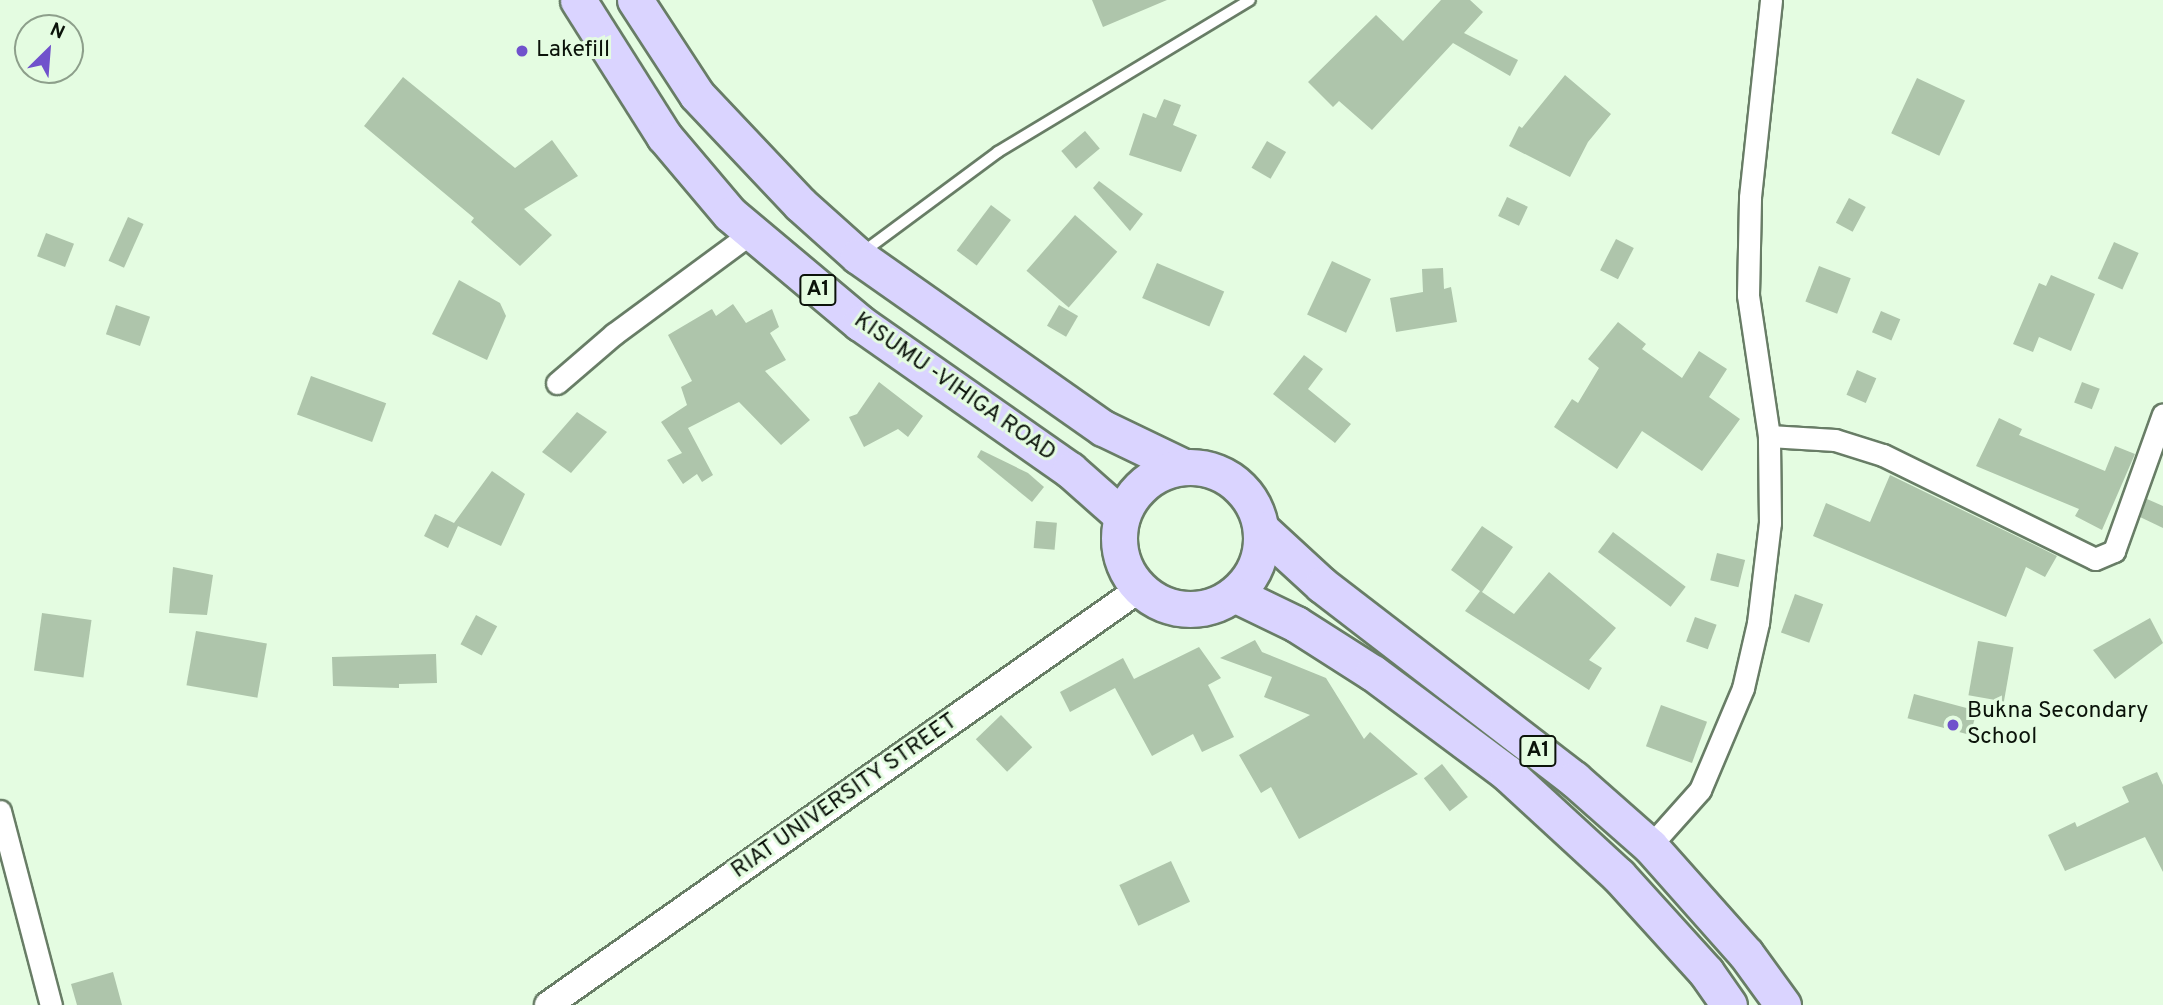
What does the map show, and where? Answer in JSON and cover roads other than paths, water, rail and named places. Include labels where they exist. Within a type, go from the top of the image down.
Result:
[{"type":"highway","name":"KISUMU -VIHIGA ROAD","points":[[578,0],[664,136],[751,233],[860,323],[1070,470],[1122,516]]},
{"type":"highway","name":"A1","points":[[635,0],[697,94],[800,204],[858,256],[1103,428],[1184,467],[1218,472],[1239,485],[1254,505],[1261,529],[1322,585],[1574,779],[1650,846],[1746,954],[1783,1005]]},
{"type":"highway","name":"A1","points":[[1184,467],[1147,480],[1132,496],[1122,516],[1118,538],[1122,560],[1141,588],[1168,605],[1190,609],[1212,606],[1234,594],[1296,624],[1373,673],[1507,773],[1618,875],[1706,972],[1729,1005]]},
{"type":"highway","points":[[1234,594],[1256,565],[1261,529]]},
{"type":"street","points":[[1650,846],[1700,790],[1742,688],[1758,623],[1770,523],[1769,436],[1748,295],[1751,197],[1771,0]]},
{"type":"street","points":[[557,383],[614,334],[751,233]]},
{"type":"street","points":[[1769,436],[1835,440],[1883,454],[2095,559],[2114,551],[2163,414]]},
{"type":"street","name":"RIAT UNIVERSITY STREET","points":[[548,1005],[1141,588]]},
{"type":"street","points":[[0,811],[51,1005]]},
{"type":"lane","points":[[858,256],[998,152],[1250,0]]},
{"type":"place","name":"Lakefill","points":[[522,51]]},
{"type":"place","name":"Bukna Secondary School","points":[[1953,725]]}]
